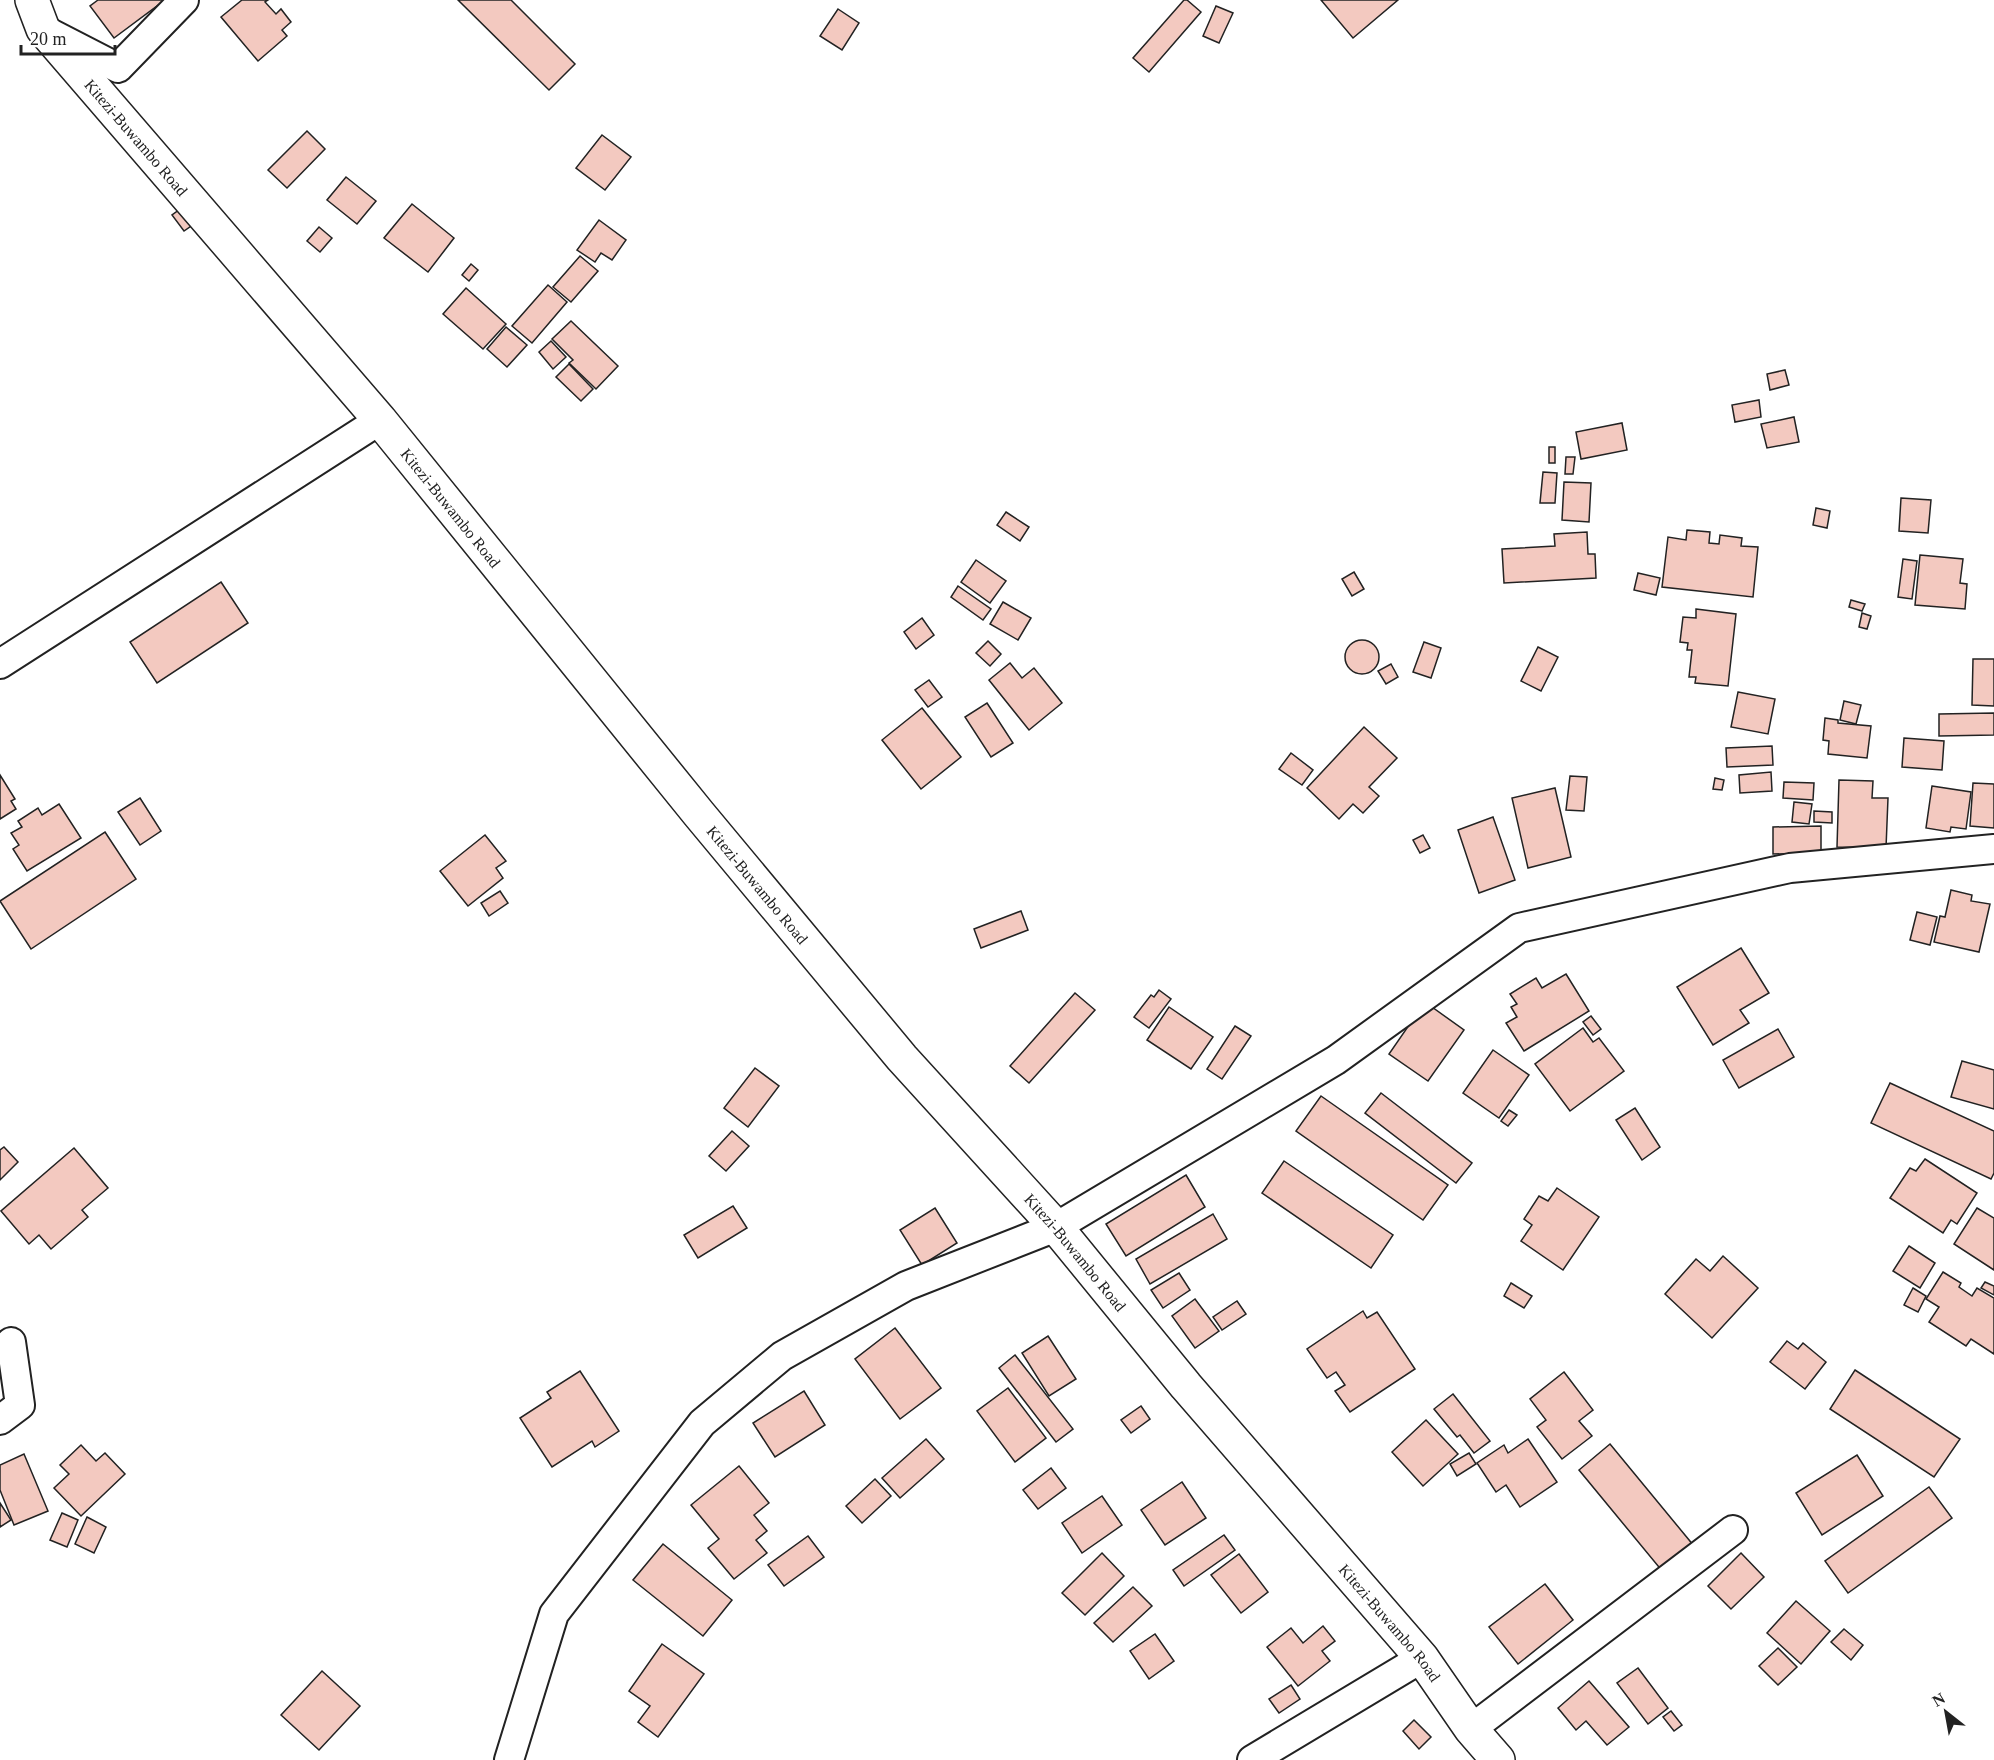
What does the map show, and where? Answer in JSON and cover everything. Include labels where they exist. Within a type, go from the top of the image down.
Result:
[{"type":"street","points":[[37,14],[118,68],[184,0]]},
{"type":"street","name":"Kitezi-Buwambo Road","points":[[37,14],[380,420],[699,814],[902,1058],[1056,1227],[1186,1386],[1422,1658],[1471,1729],[1498,1760]]},
{"type":"street","points":[[0,664],[380,420]]},
{"type":"street","points":[[509,1760],[554,1614],[702,1423],[782,1356],[906,1286],[1056,1227],[1336,1060],[1519,928],[1790,868],[1994,849]]},
{"type":"street","points":[[0,1420],[20,1405],[11,1342]]},
{"type":"street","points":[[1471,1729],[1733,1530]]},
{"type":"street","points":[[1252,1760],[1422,1658]]},
{"type":"building","points":[[98,0],[165,0],[114,38],[90,6]]},
{"type":"building","points":[[242,0],[268,0],[265,2],[276,14],[281,9],[291,22],[282,30],[287,36],[258,61],[221,17]]},
{"type":"building","points":[[458,0],[511,0],[575,64],[549,90]]},
{"type":"building","points":[[1184,0],[1201,12],[1149,72],[1133,58]]},
{"type":"building","points":[[1321,0],[1398,0],[1353,38]]},
{"type":"building","points":[[1216,6],[1233,13],[1219,43],[1203,36]]},
{"type":"building","points":[[838,9],[859,23],[842,50],[820,36]]},
{"type":"building","points":[[307,131],[325,149],[287,188],[268,170]]},
{"type":"building","points":[[602,135],[631,157],[605,190],[576,168]]},
{"type":"building","points":[[346,177],[376,201],[357,224],[327,200]]},
{"type":"building","points":[[412,204],[454,238],[428,272],[384,238]]},
{"type":"building","points":[[183,207],[194,224],[184,231],[172,215]]},
{"type":"building","points":[[599,220],[626,240],[612,260],[601,253],[595,262],[577,250]]},
{"type":"building","points":[[319,227],[332,238],[320,252],[307,241]]},
{"type":"building","points":[[580,256],[598,271],[571,302],[553,287]]},
{"type":"building","points":[[471,264],[478,270],[469,281],[462,275]]},
{"type":"building","points":[[548,285],[567,302],[532,343],[512,326]]},
{"type":"building","points":[[466,288],[506,324],[483,349],[443,314]]},
{"type":"building","points":[[571,321],[618,366],[596,389],[569,363],[573,360],[552,339]]},
{"type":"building","points":[[506,327],[527,345],[507,367],[487,349]]},
{"type":"building","points":[[551,341],[566,357],[553,369],[539,352]]},
{"type":"building","points":[[569,364],[593,389],[581,401],[556,377]]},
{"type":"building","points":[[1785,370],[1789,385],[1770,390],[1767,374]]},
{"type":"building","points":[[1759,400],[1761,417],[1735,422],[1732,405]]},
{"type":"building","points":[[1794,417],[1799,442],[1767,448],[1761,424]]},
{"type":"building","points":[[1622,423],[1627,450],[1581,459],[1576,432]]},
{"type":"building","points":[[1549,447],[1555,447],[1555,463],[1549,463]]},
{"type":"building","points":[[1566,457],[1575,457],[1573,474],[1565,474]]},
{"type":"building","points":[[1543,472],[1557,473],[1555,503],[1540,503]]},
{"type":"building","points":[[1564,482],[1591,483],[1589,522],[1562,520]]},
{"type":"building","points":[[1901,498],[1931,500],[1928,533],[1899,531]]},
{"type":"building","points":[[1816,508],[1830,511],[1827,528],[1813,525]]},
{"type":"building","points":[[1006,512],[1029,527],[1020,541],[997,525]]},
{"type":"building","points":[[1687,530],[1710,532],[1709,543],[1719,544],[1720,535],[1742,538],[1741,546],[1758,547],[1753,597],[1662,587],[1668,537],[1686,540]]},
{"type":"building","points":[[1587,532],[1588,554],[1595,554],[1596,578],[1504,583],[1502,549],[1555,546],[1554,534]]},
{"type":"building","points":[[1920,555],[1963,559],[1960,583],[1967,584],[1965,609],[1915,605]]},
{"type":"building","points":[[1903,559],[1917,561],[1912,599],[1898,597]]},
{"type":"building","points":[[976,560],[1006,581],[990,603],[961,582]]},
{"type":"building","points":[[1354,572],[1364,589],[1352,596],[1342,579]]},
{"type":"building","points":[[1638,573],[1660,578],[1656,595],[1634,590]]},
{"type":"building","points":[[221,582],[248,623],[157,683],[130,642]]},
{"type":"building","points":[[958,586],[991,609],[983,620],[951,597]]},
{"type":"building","points":[[1851,600],[1865,604],[1862,611],[1849,607]]},
{"type":"building","points":[[1003,602],[1031,618],[1018,640],[990,624]]},
{"type":"building","points":[[1696,609],[1736,614],[1728,686],[1695,683],[1696,677],[1689,677],[1692,650],[1687,650],[1688,643],[1680,642],[1683,617],[1696,618]]},
{"type":"building","points":[[1862,613],[1871,616],[1867,629],[1859,627]]},
{"type":"building","points":[[922,618],[934,635],[916,649],[904,632]]},
{"type":"building","points":[[1362,640],[1374,645],[1379,657],[1374,669],[1362,674],[1350,669],[1345,657],[1350,645]]},
{"type":"building","points":[[988,641],[1001,654],[990,666],[976,653]]},
{"type":"building","points":[[1424,642],[1441,648],[1431,678],[1413,672]]},
{"type":"building","points":[[1538,647],[1558,657],[1541,691],[1521,681]]},
{"type":"building","points":[[1973,659],[1994,659],[1994,706],[1972,705]]},
{"type":"building","points":[[1010,663],[1022,678],[1034,668],[1062,703],[1029,730],[989,680]]},
{"type":"building","points":[[1391,664],[1398,677],[1386,684],[1378,671]]},
{"type":"building","points":[[929,680],[942,697],[928,707],[915,690]]},
{"type":"building","points":[[1738,692],[1775,699],[1768,734],[1731,727]]},
{"type":"building","points":[[1844,701],[1861,705],[1856,724],[1840,720]]},
{"type":"building","points":[[987,703],[1013,743],[991,757],[965,717]]},
{"type":"building","points":[[922,708],[961,757],[921,789],[882,740]]},
{"type":"building","points":[[1994,713],[1994,735],[1939,736],[1939,714]]},
{"type":"building","points":[[1825,718],[1838,720],[1838,723],[1871,726],[1867,758],[1828,754],[1829,741],[1823,740]]},
{"type":"building","points":[[1364,727],[1397,758],[1369,787],[1379,796],[1363,813],[1353,804],[1339,819],[1307,788]]},
{"type":"building","points":[[1904,738],[1944,741],[1942,770],[1902,767]]},
{"type":"building","points":[[1772,746],[1773,765],[1727,767],[1726,748]]},
{"type":"building","points":[[1291,753],[1313,770],[1302,785],[1279,769]]},
{"type":"building","points":[[1771,772],[1772,791],[1740,793],[1739,775]]},
{"type":"building","points":[[0,775],[15,799],[11,801],[16,809],[0,819]]},
{"type":"building","points":[[1570,776],[1587,777],[1584,811],[1566,810]]},
{"type":"building","points":[[1715,778],[1724,780],[1722,790],[1713,789]]},
{"type":"building","points":[[1839,780],[1873,781],[1872,798],[1888,798],[1886,848],[1837,847]]},
{"type":"building","points":[[1784,782],[1814,783],[1813,800],[1783,798]]},
{"type":"building","points":[[1973,783],[1994,784],[1994,828],[1970,826]]},
{"type":"building","points":[[1932,786],[1971,792],[1966,829],[1951,827],[1950,832],[1926,828]]},
{"type":"building","points":[[1555,788],[1571,857],[1528,868],[1512,798]]},
{"type":"building","points":[[140,798],[161,831],[140,845],[118,812]]},
{"type":"building","points":[[1794,802],[1812,804],[1809,824],[1792,822]]},
{"type":"building","points":[[59,804],[81,838],[27,871],[13,849],[19,845],[11,833],[22,827],[18,821],[38,808],[42,815]]},
{"type":"building","points":[[1814,811],[1832,812],[1832,823],[1814,822]]},
{"type":"building","points":[[1493,817],[1515,880],[1479,893],[1458,830]]},
{"type":"building","points":[[1821,826],[1821,853],[1773,854],[1773,827]]},
{"type":"building","points":[[105,832],[136,879],[31,949],[0,901]]},
{"type":"building","points":[[485,835],[506,861],[496,868],[503,878],[468,906],[440,871]]},
{"type":"building","points":[[1423,835],[1430,848],[1420,853],[1413,840]]},
{"type":"building","points":[[1951,890],[1972,895],[1971,901],[1990,904],[1979,952],[1934,942],[1940,916],[1945,917]]},
{"type":"building","points":[[500,891],[508,903],[489,916],[481,903]]},
{"type":"building","points":[[1021,911],[1028,930],[981,948],[974,929]]},
{"type":"building","points":[[1917,912],[1937,917],[1930,945],[1910,940]]},
{"type":"building","points":[[1741,948],[1769,993],[1740,1010],[1749,1023],[1713,1045],[1677,987]]},
{"type":"building","points":[[1566,974],[1589,1011],[1524,1051],[1506,1023],[1517,1017],[1511,1007],[1517,1004],[1510,994],[1536,978],[1542,988]]},
{"type":"building","points":[[1159,990],[1171,999],[1149,1028],[1134,1017],[1151,995],[1154,997]]},
{"type":"building","points":[[1075,993],[1095,1010],[1029,1083],[1010,1066]]},
{"type":"building","points":[[1425,1002],[1464,1030],[1428,1081],[1389,1054]]},
{"type":"building","points":[[1169,1007],[1213,1037],[1191,1069],[1147,1040]]},
{"type":"building","points":[[1591,1016],[1601,1029],[1593,1035],[1583,1022]]},
{"type":"building","points":[[1235,1026],[1251,1036],[1222,1079],[1207,1069]]},
{"type":"building","points":[[1583,1028],[1593,1042],[1599,1038],[1624,1071],[1570,1111],[1535,1064]]},
{"type":"building","points":[[1778,1029],[1794,1057],[1739,1088],[1723,1060]]},
{"type":"building","points":[[1493,1050],[1529,1075],[1499,1118],[1463,1093]]},
{"type":"building","points":[[1962,1061],[1994,1070],[1994,1109],[1951,1097]]},
{"type":"building","points":[[755,1068],[779,1086],[748,1127],[724,1108]]},
{"type":"building","points":[[1890,1083],[1994,1131],[1994,1173],[1991,1179],[1871,1123]]},
{"type":"building","points":[[1381,1093],[1472,1163],[1456,1183],[1365,1113]]},
{"type":"building","points":[[1321,1096],[1448,1185],[1423,1220],[1296,1131]]},
{"type":"building","points":[[1635,1108],[1660,1147],[1642,1160],[1616,1120]]},
{"type":"building","points":[[1509,1110],[1517,1115],[1508,1126],[1501,1121]]},
{"type":"building","points":[[732,1131],[749,1146],[726,1171],[709,1156]]},
{"type":"building","points":[[4,1147],[18,1162],[0,1180],[0,1150]]},
{"type":"building","points":[[74,1148],[108,1188],[82,1210],[88,1217],[51,1249],[39,1235],[29,1244],[1,1211]]},
{"type":"building","points":[[1925,1159],[1977,1193],[1957,1224],[1951,1220],[1943,1233],[1890,1198],[1910,1168],[1916,1171]]},
{"type":"building","points":[[1284,1161],[1393,1235],[1371,1268],[1262,1193]]},
{"type":"building","points":[[1186,1175],[1205,1207],[1126,1256],[1106,1224]]},
{"type":"building","points":[[1557,1188],[1599,1217],[1563,1270],[1521,1241],[1532,1225],[1524,1219],[1539,1196],[1548,1201]]},
{"type":"building","points":[[733,1206],[747,1228],[698,1258],[684,1235]]},
{"type":"building","points":[[935,1208],[957,1243],[922,1265],[900,1230]]},
{"type":"building","points":[[1977,1208],[1994,1218],[1994,1270],[1954,1244]]},
{"type":"building","points":[[1213,1214],[1227,1239],[1150,1284],[1136,1259]]},
{"type":"building","points":[[1909,1246],[1935,1263],[1920,1288],[1893,1271]]},
{"type":"building","points":[[1723,1256],[1758,1288],[1712,1338],[1665,1294],[1696,1259],[1710,1271]]},
{"type":"building","points":[[1943,1272],[1961,1283],[1959,1287],[1972,1296],[1977,1288],[1994,1298],[1994,1354],[1971,1339],[1966,1346],[1929,1322],[1939,1307],[1926,1299]]},
{"type":"building","points":[[1179,1273],[1190,1290],[1163,1308],[1151,1290]]},
{"type":"building","points":[[1985,1282],[1994,1286],[1994,1295],[1981,1288]]},
{"type":"building","points":[[1511,1283],[1532,1296],[1524,1308],[1504,1296]]},
{"type":"building","points":[[1913,1288],[1926,1296],[1918,1312],[1904,1305]]},
{"type":"building","points":[[1195,1299],[1219,1331],[1195,1348],[1172,1316]]},
{"type":"building","points":[[1237,1301],[1246,1314],[1222,1330],[1213,1317]]},
{"type":"building","points":[[1363,1311],[1367,1318],[1377,1312],[1415,1369],[1350,1412],[1335,1391],[1345,1385],[1336,1372],[1327,1378],[1307,1349]]},
{"type":"building","points":[[895,1328],[941,1388],[900,1419],[855,1359]]},
{"type":"building","points":[[1048,1336],[1076,1379],[1049,1396],[1022,1353]]},
{"type":"building","points":[[1787,1341],[1798,1349],[1803,1343],[1826,1362],[1805,1389],[1770,1362]]},
{"type":"building","points":[[1015,1355],[1073,1429],[1056,1442],[999,1368]]},
{"type":"building","points":[[1855,1370],[1960,1439],[1934,1477],[1830,1409]]},
{"type":"building","points":[[580,1371],[619,1431],[595,1447],[592,1441],[552,1467],[520,1418],[551,1398],[547,1392]]},
{"type":"building","points":[[1564,1372],[1593,1410],[1579,1421],[1592,1436],[1562,1459],[1537,1427],[1546,1420],[1530,1399]]},
{"type":"building","points":[[1008,1388],[1046,1438],[1015,1462],[977,1411]]},
{"type":"building","points":[[804,1391],[825,1425],[775,1457],[753,1423]]},
{"type":"building","points":[[1453,1394],[1490,1441],[1474,1453],[1460,1435],[1457,1437],[1434,1409]]},
{"type":"building","points":[[1141,1406],[1150,1419],[1131,1433],[1121,1420]]},
{"type":"building","points":[[1426,1420],[1458,1454],[1423,1486],[1392,1452]]},
{"type":"building","points":[[926,1439],[944,1459],[900,1498],[882,1478]]},
{"type":"building","points":[[1528,1439],[1557,1482],[1520,1507],[1506,1485],[1496,1492],[1477,1463],[1504,1445],[1508,1453]]},
{"type":"building","points":[[1610,1444],[1694,1546],[1663,1572],[1579,1470]]},
{"type":"building","points":[[81,1445],[96,1461],[105,1453],[125,1474],[81,1516],[54,1488],[69,1474],[60,1465]]},
{"type":"building","points":[[1469,1453],[1476,1464],[1457,1476],[1450,1464]]},
{"type":"building","points":[[24,1454],[48,1511],[14,1525],[0,1490],[0,1465]]},
{"type":"building","points":[[1857,1455],[1883,1496],[1822,1535],[1796,1493]]},
{"type":"building","points":[[739,1466],[769,1503],[754,1515],[767,1531],[756,1540],[767,1553],[734,1579],[708,1548],[719,1539],[691,1505]]},
{"type":"building","points":[[1051,1468],[1066,1488],[1038,1509],[1023,1490]]},
{"type":"building","points":[[875,1479],[891,1496],[862,1523],[846,1506]]},
{"type":"building","points":[[1182,1482],[1206,1518],[1165,1545],[1141,1510]]},
{"type":"building","points":[[1929,1487],[1952,1518],[1848,1593],[1825,1561]]},
{"type":"building","points":[[1102,1496],[1122,1525],[1082,1553],[1062,1523]]},
{"type":"building","points":[[0,1503],[11,1520],[0,1527]]},
{"type":"building","points":[[62,1513],[78,1520],[67,1547],[50,1540]]},
{"type":"building","points":[[87,1517],[106,1527],[94,1553],[75,1544]]},
{"type":"building","points":[[1224,1535],[1235,1550],[1184,1586],[1173,1570]]},
{"type":"building","points":[[808,1536],[824,1557],[784,1586],[768,1565]]},
{"type":"building","points":[[663,1544],[732,1600],[703,1636],[633,1580]]},
{"type":"building","points":[[1102,1553],[1124,1576],[1085,1615],[1062,1593]]},
{"type":"building","points":[[1741,1553],[1764,1577],[1731,1609],[1708,1586]]},
{"type":"building","points":[[1239,1554],[1268,1592],[1241,1613],[1211,1575]]},
{"type":"building","points":[[1545,1584],[1573,1620],[1518,1664],[1489,1627]]},
{"type":"building","points":[[1133,1587],[1152,1606],[1113,1642],[1094,1623]]},
{"type":"building","points":[[1796,1601],[1830,1631],[1801,1664],[1767,1633]]},
{"type":"building","points":[[1323,1626],[1335,1641],[1322,1651],[1330,1661],[1298,1686],[1267,1647],[1291,1628],[1303,1643]]},
{"type":"building","points":[[1844,1629],[1863,1645],[1851,1660],[1831,1642]]},
{"type":"building","points":[[1155,1634],[1174,1661],[1149,1679],[1130,1651]]},
{"type":"building","points":[[662,1644],[704,1674],[658,1737],[638,1722],[650,1706],[629,1691]]},
{"type":"building","points":[[1778,1648],[1797,1667],[1778,1685],[1759,1666]]},
{"type":"building","points":[[1638,1668],[1668,1708],[1648,1724],[1617,1683]]},
{"type":"building","points":[[322,1671],[360,1706],[319,1750],[281,1715]]},
{"type":"building","points":[[1589,1681],[1629,1727],[1607,1745],[1586,1721],[1576,1730],[1558,1708]]},
{"type":"building","points":[[1291,1685],[1300,1699],[1279,1713],[1269,1699]]},
{"type":"building","points":[[1671,1711],[1682,1725],[1674,1731],[1663,1717]]},
{"type":"building","points":[[1414,1720],[1431,1737],[1419,1749],[1403,1731]]}]
